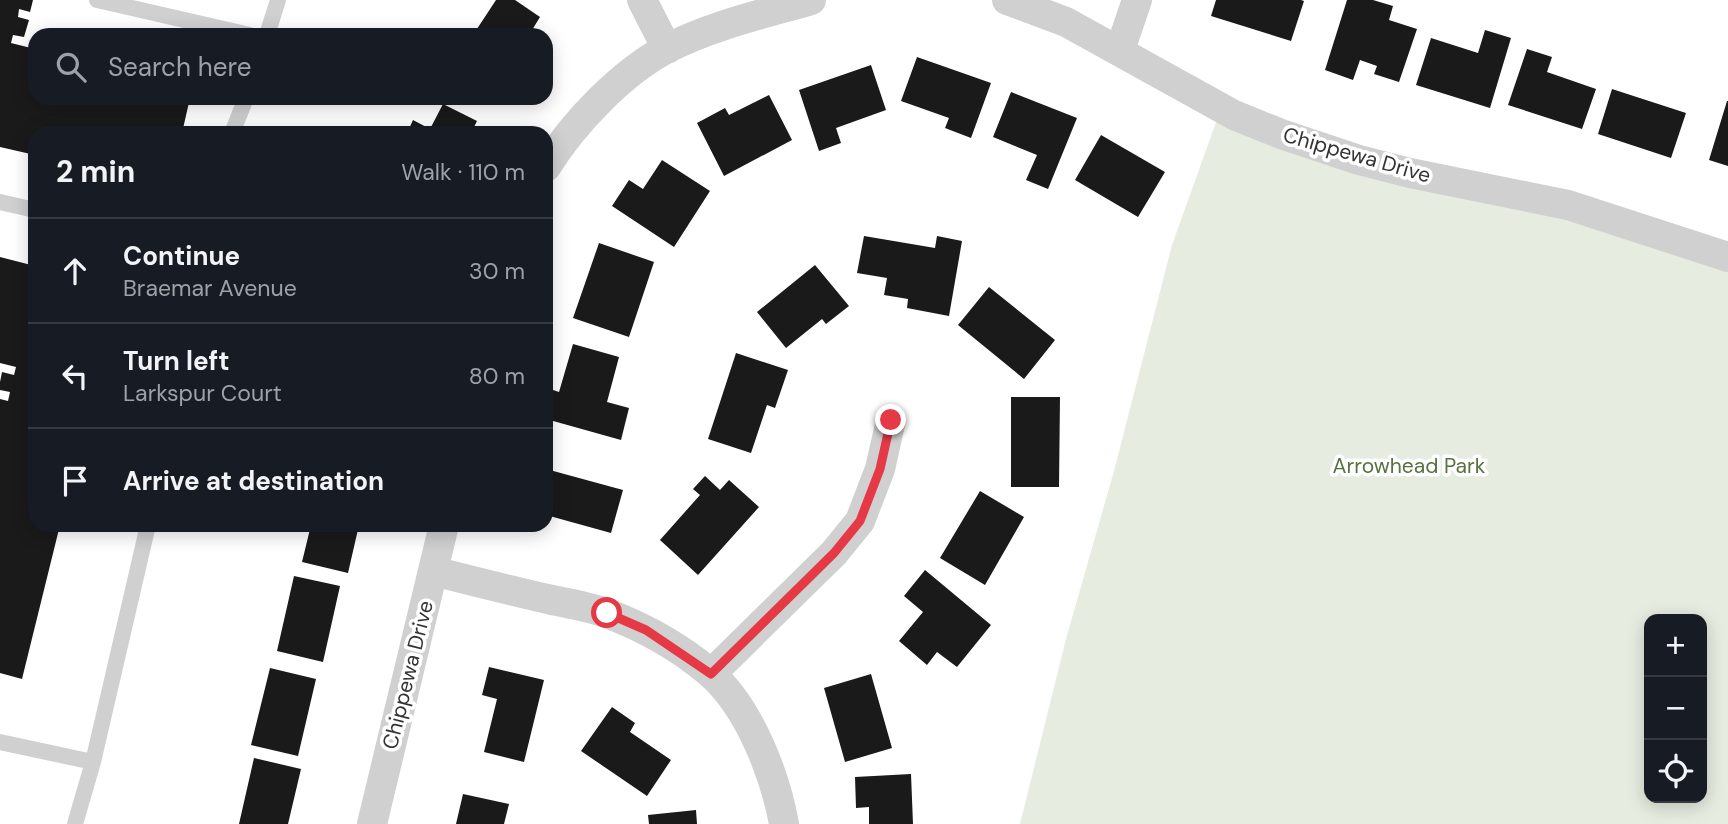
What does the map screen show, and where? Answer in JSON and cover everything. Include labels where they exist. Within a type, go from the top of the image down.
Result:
[{"type":"street","points":[[642,0],[667,49]]},
{"type":"street","points":[[553,158],[582,119],[624,79],[667,49],[707,31],[811,0]]},
{"type":"street","name":"Chippewa Drive","points":[[1007,0],[1066,22],[1234,115],[1281,134],[1359,160],[1410,173],[1568,205],[1728,257]]},
{"type":"street","points":[[1119,50],[1137,0]]},
{"type":"street","points":[[711,674],[834,553],[860,521],[880,469],[891,420]]},
{"type":"street","name":"Chippewa Drive","points":[[372,824],[442,532]]},
{"type":"street","points":[[433,571],[607,613],[646,630],[711,674],[730,697],[763,754],[773,780],[784,824]]},
{"type":"lane","points":[[97,0],[219,28]]},
{"type":"lane","points":[[270,28],[278,0]]},
{"type":"lane","points":[[235,126],[243,105]]},
{"type":"lane","points":[[0,202],[28,208]]},
{"type":"lane","points":[[75,824],[93,762],[146,532]]},
{"type":"lane","points":[[0,742],[93,762]]},
{"type":"green space","name":"Arrowhead Park","points":[[1220,111],[1728,257],[1728,824],[1020,824],[1066,639],[1114,471],[1172,245]]},
{"type":"building","points":[[0,0],[33,0],[30,12],[19,9],[18,17],[29,20],[24,37],[13,35],[11,43],[28,47],[28,105],[188,105],[184,126],[28,126],[28,153],[0,147]]},
{"type":"building","points":[[496,0],[515,0],[540,17],[533,28],[478,28]]},
{"type":"building","points":[[1216,0],[1304,1],[1291,41],[1211,16]]},
{"type":"building","points":[[1347,0],[1373,0],[1393,6],[1389,20],[1417,29],[1399,82],[1374,74],[1377,66],[1360,60],[1353,80],[1325,70]]},
{"type":"building","points":[[1485,30],[1511,38],[1490,108],[1416,85],[1431,38],[1478,53]]},
{"type":"building","points":[[1527,49],[1552,57],[1547,72],[1596,89],[1582,129],[1508,105]]},
{"type":"building","points":[[917,57],[991,83],[971,138],[945,128],[949,118],[901,101]]},
{"type":"building","points":[[871,65],[886,110],[836,128],[841,143],[819,151],[799,90]]},
{"type":"building","points":[[1612,89],[1686,113],[1671,158],[1598,134]]},
{"type":"building","points":[[1011,92],[1077,118],[1048,189],[1026,180],[1037,155],[993,137]]},
{"type":"building","points":[[769,95],[792,140],[724,176],[697,123],[725,108],[729,115]]},
{"type":"building","points":[[1728,101],[1728,166],[1709,160]]},
{"type":"building","points":[[442,105],[477,121],[474,126],[432,126]]},
{"type":"building","points":[[413,120],[424,126],[410,126]]},
{"type":"building","points":[[1101,135],[1165,172],[1138,217],[1075,180]]},
{"type":"building","points":[[662,160],[710,191],[674,247],[612,206],[629,180],[643,189]]},
{"type":"building","points":[[864,236],[935,248],[937,236],[962,241],[949,316],[907,308],[908,299],[884,295],[887,278],[857,273]]},
{"type":"building","points":[[599,243],[654,262],[629,337],[573,318]]},
{"type":"building","points":[[0,257],[28,264],[28,532],[58,532],[22,679],[0,673],[0,399],[8,401],[10,392],[0,390],[0,382],[2,372],[14,375],[16,367],[0,363]]},
{"type":"building","points":[[815,265],[849,306],[826,324],[822,319],[786,348],[757,312]]},
{"type":"building","points":[[989,287],[1055,340],[1024,379],[958,325]]},
{"type":"building","points":[[573,344],[619,357],[607,402],[629,408],[621,440],[553,421],[553,390],[559,392]]},
{"type":"building","points":[[736,353],[788,370],[775,408],[767,405],[751,453],[708,439]]},
{"type":"building","points":[[1011,397],[1060,397],[1059,487],[1011,487]]},
{"type":"building","points":[[553,471],[623,490],[611,533],[553,517]]},
{"type":"building","points":[[705,476],[720,490],[729,480],[759,507],[698,575],[660,540],[700,495],[693,489]]},
{"type":"building","points":[[980,491],[1024,517],[985,585],[940,558]]},
{"type":"building","points":[[309,532],[357,532],[348,573],[302,562]]},
{"type":"building","points":[[925,570],[991,625],[957,667],[937,652],[927,665],[899,641],[923,612],[904,596]]},
{"type":"building","points":[[294,576],[340,586],[323,662],[277,651]]},
{"type":"building","points":[[489,667],[544,680],[524,762],[484,752],[497,699],[482,695]]},
{"type":"building","points":[[270,668],[316,679],[298,756],[251,745]]},
{"type":"building","points":[[871,674],[892,748],[845,762],[824,688]]},
{"type":"building","points":[[612,707],[635,723],[630,732],[671,760],[647,796],[581,751]]},
{"type":"building","points":[[254,758],[301,769],[288,824],[239,824]]},
{"type":"building","points":[[911,774],[913,824],[869,824],[869,807],[856,808],[855,777]]},
{"type":"building","points":[[463,794],[509,804],[504,824],[456,824]]},
{"type":"building","points":[[696,810],[697,824],[649,824],[648,815]]},
{"type":"route","points":[[607,613],[646,630],[711,674],[834,553],[860,521],[880,469],[891,420]]}]
